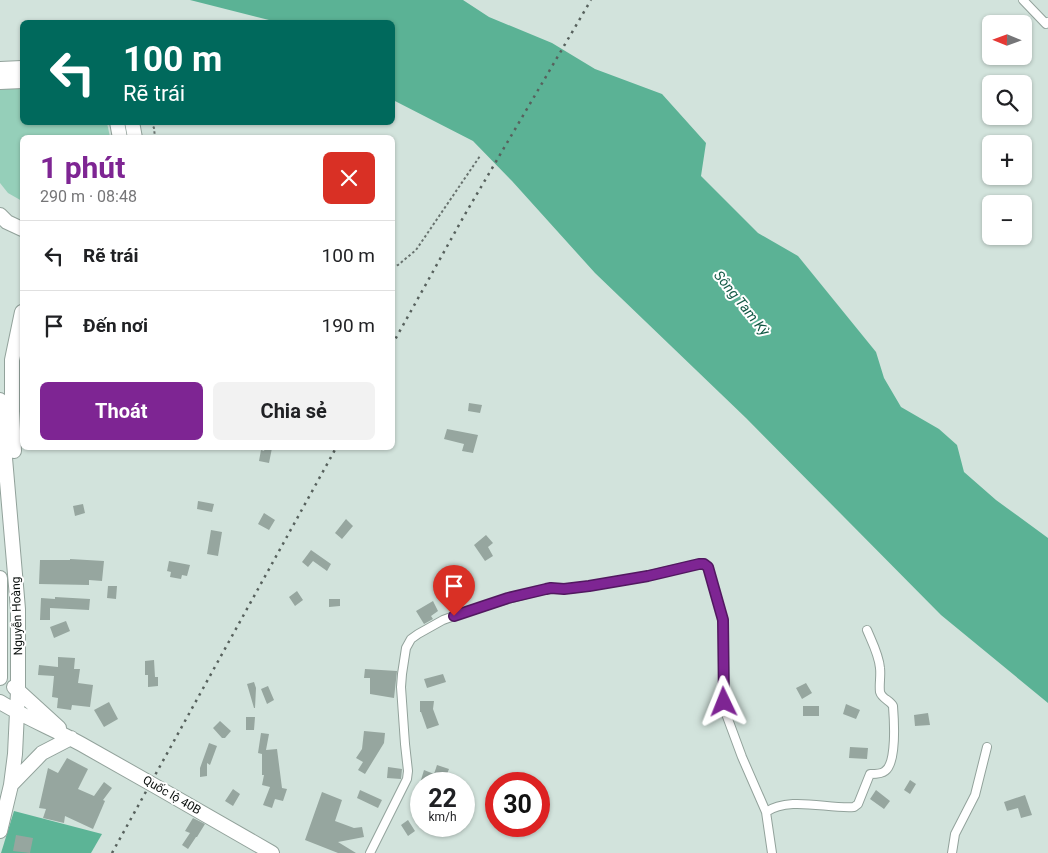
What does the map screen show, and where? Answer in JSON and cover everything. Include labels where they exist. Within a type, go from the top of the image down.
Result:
[{"type":"highway","points":[[0,68],[20,68]]},
{"type":"highway","points":[[0,82],[20,81]]},
{"type":"highway","points":[[0,215],[7,222],[20,227]]},
{"type":"highway","points":[[12,537],[15,482],[12,360],[20,322]]},
{"type":"highway","name":"Nguyễn Hoàng","points":[[0,400],[18,609],[18,713],[11,785],[0,831]]},
{"type":"highway","name":"Nguyễn Hoàng","points":[[0,578],[0,678]]},
{"type":"highway","name":"Quốc lộ 40B","points":[[0,673],[71,738]]},
{"type":"highway","name":"Quốc lộ 40B","points":[[0,702],[18,713],[71,738],[272,853]]},
{"type":"highway","points":[[11,785],[42,753],[71,738]]},
{"type":"street","points":[[1023,0],[1047,24]]},
{"type":"street","points":[[370,853],[407,779],[408,771],[401,687],[406,648],[412,639],[443,620],[508,598],[551,588],[570,589],[640,577],[699,564],[704,564],[708,567],[723,620],[723,694],[726,711],[742,757],[766,812],[772,853]]},
{"type":"street","points":[[766,812],[779,805],[795,804],[854,807],[858,804],[870,774],[884,772],[889,767],[893,749],[893,706],[892,702],[883,697],[880,692],[881,670],[867,630]]},
{"type":"street","points":[[952,853],[955,834],[975,795],[987,747]]},
{"type":"path","points":[[395,266],[416,250],[480,156]]},
{"type":"shaded area","points":[[20,82],[20,125],[107,125],[110,135],[20,135],[20,200],[8,193],[0,183],[0,84]]},
{"type":"shaded area","points":[[14,811],[102,834],[91,853],[1,853]]},
{"type":"water","name":"Sông Tam Kỳ","points":[[190,0],[463,0],[489,17],[552,43],[595,69],[662,94],[706,143],[701,176],[758,233],[798,256],[876,352],[884,378],[901,407],[939,429],[957,445],[964,472],[996,500],[1048,538],[1048,703],[941,615],[746,418],[595,273],[473,141],[395,101],[395,20],[269,20]]},
{"type":"building","points":[[469,403],[482,405],[480,413],[468,411]]},
{"type":"building","points":[[447,429],[478,435],[473,453],[462,451],[464,444],[444,439]]},
{"type":"building","points":[[261,450],[272,450],[269,463],[259,461]]},
{"type":"building","points":[[198,501],[214,504],[212,512],[197,509]]},
{"type":"building","points":[[83,504],[85,513],[75,516],[73,506]]},
{"type":"building","points":[[264,513],[275,520],[269,530],[258,524]]},
{"type":"building","points":[[346,519],[353,526],[342,539],[335,533]]},
{"type":"building","points":[[211,530],[222,532],[218,556],[207,554]]},
{"type":"building","points":[[486,535],[493,543],[488,547],[493,556],[485,561],[474,545]]},
{"type":"building","points":[[311,550],[331,564],[327,571],[313,561],[308,567],[302,562]]},
{"type":"building","points":[[40,560],[104,561],[102,581],[89,580],[89,585],[39,584]]},
{"type":"building","points":[[169,561],[190,565],[187,576],[182,575],[181,579],[170,577],[171,572],[167,571]]},
{"type":"building","points":[[108,586],[117,586],[116,599],[107,598]]},
{"type":"building","points":[[297,591],[303,600],[295,606],[289,597]]},
{"type":"building","points":[[55,597],[90,599],[89,610],[50,608],[50,620],[40,620],[41,598],[55,599]]},
{"type":"building","points":[[329,599],[340,599],[340,606],[329,607]]},
{"type":"building","points":[[433,601],[438,611],[431,616],[433,619],[424,624],[416,611]]},
{"type":"building","points":[[66,621],[70,631],[54,638],[50,627]]},
{"type":"building","points":[[58,657],[75,658],[74,669],[80,669],[78,683],[93,685],[90,707],[72,705],[71,710],[57,708],[58,698],[52,697],[54,676],[38,675],[39,665],[58,667]]},
{"type":"building","points":[[154,660],[155,677],[158,677],[158,686],[148,687],[148,675],[145,675],[145,661]]},
{"type":"building","points":[[365,669],[397,671],[394,698],[370,694],[370,678],[364,678]]},
{"type":"building","points":[[443,674],[446,682],[427,688],[424,679]]},
{"type":"building","points":[[254,682],[256,688],[255,708],[247,684]]},
{"type":"building","points":[[806,683],[812,693],[802,699],[796,688]]},
{"type":"building","points":[[268,686],[274,700],[267,704],[261,689]]},
{"type":"building","points":[[420,701],[434,701],[433,709],[439,725],[427,729],[420,712]]},
{"type":"building","points":[[109,702],[118,719],[104,727],[94,710]]},
{"type":"building","points":[[846,704],[860,710],[856,719],[843,714]]},
{"type":"building","points":[[803,706],[819,706],[819,716],[803,716]]},
{"type":"building","points":[[928,713],[930,725],[915,726],[914,715]]},
{"type":"building","points":[[246,717],[255,717],[254,730],[246,730]]},
{"type":"building","points":[[220,721],[231,731],[225,738],[222,738],[213,728]]},
{"type":"building","points":[[364,731],[385,733],[384,743],[365,774],[358,770],[363,762],[356,758],[362,749]]},
{"type":"building","points":[[261,733],[269,734],[266,750],[277,749],[282,788],[287,789],[283,801],[275,799],[272,808],[263,805],[270,787],[262,785],[264,775],[262,775],[262,754],[258,753]]},
{"type":"building","points":[[209,743],[217,746],[210,765],[207,763],[207,776],[200,777],[200,768]]},
{"type":"building","points":[[850,747],[868,748],[867,759],[849,758]]},
{"type":"building","points":[[67,758],[88,769],[78,789],[94,796],[104,782],[112,788],[103,800],[105,801],[93,829],[65,816],[64,823],[43,818],[46,809],[39,808],[48,768],[58,773]]},
{"type":"building","points":[[437,765],[449,769],[448,772],[435,772]]},
{"type":"building","points":[[388,767],[402,769],[401,779],[387,778]]},
{"type":"building","points":[[910,780],[916,784],[910,794],[904,790]]},
{"type":"building","points":[[233,789],[240,794],[233,806],[225,801]]},
{"type":"building","points":[[360,790],[382,800],[378,808],[357,798]]},
{"type":"building","points":[[876,790],[890,801],[884,809],[870,799]]},
{"type":"building","points":[[322,792],[342,800],[335,821],[354,828],[362,827],[364,837],[338,842],[356,853],[338,853],[305,840]]},
{"type":"building","points":[[1025,795],[1032,815],[1021,818],[1018,808],[1007,811],[1004,802]]},
{"type":"building","points":[[193,818],[205,824],[188,849],[182,845],[190,833],[185,831]]},
{"type":"building","points":[[408,820],[410,823],[410,835],[408,836],[401,825]]},
{"type":"building","points":[[16,835],[33,838],[30,853],[13,851]]},
{"type":"railway","points":[[395,340],[464,216],[591,0]]},
{"type":"railway","points":[[112,853],[335,450]]},
{"type":"route","points":[[454,616],[508,598],[546,589],[570,589],[648,576],[704,564],[708,567],[723,620],[724,702]]}]
